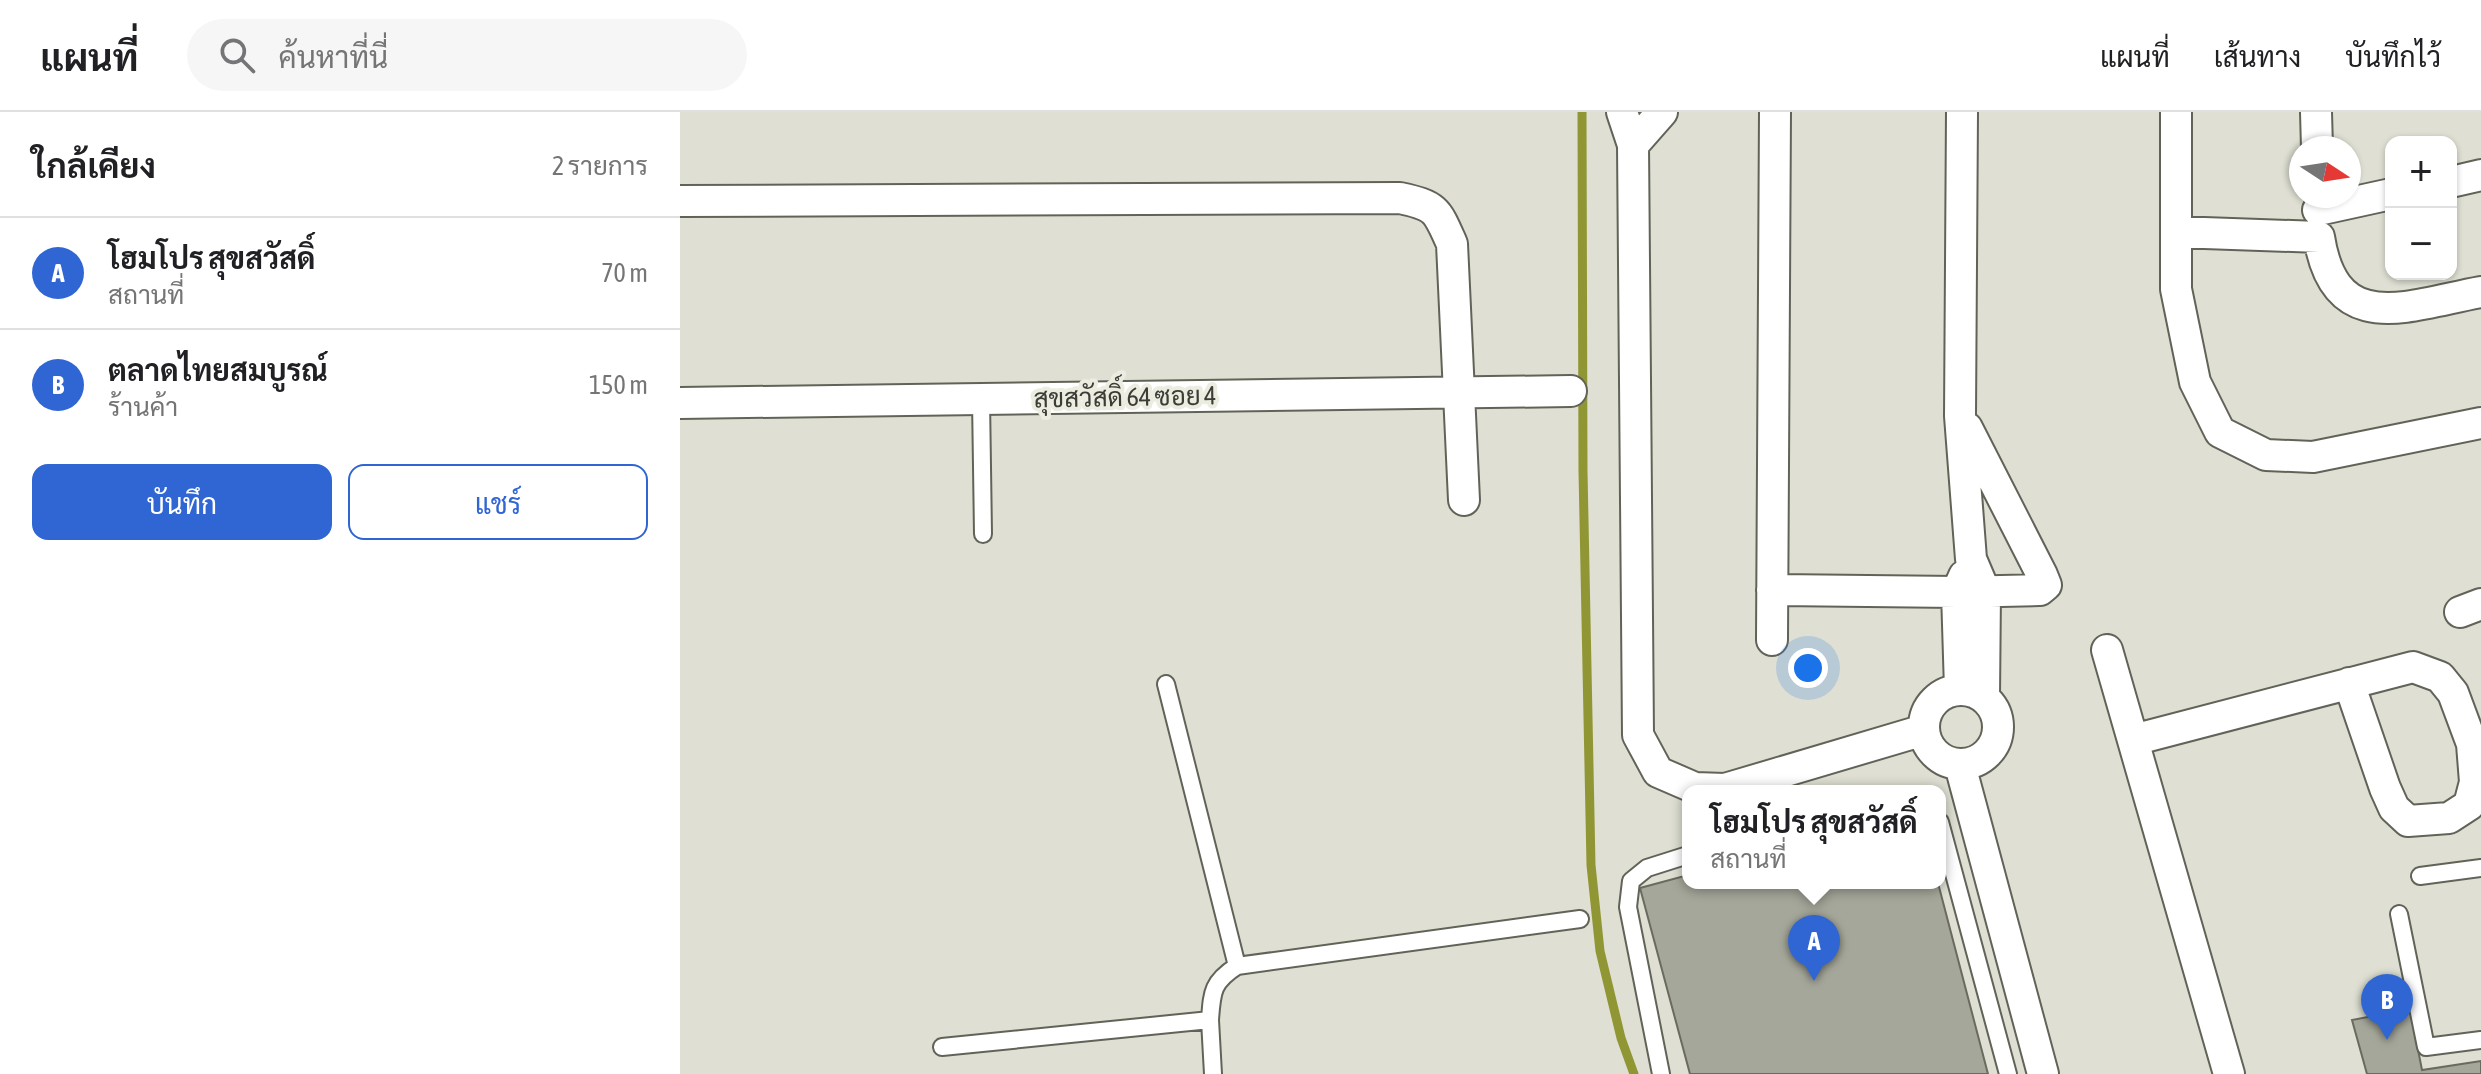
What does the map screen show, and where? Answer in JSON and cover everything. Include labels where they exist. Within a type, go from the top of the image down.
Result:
[{"type":"street","points":[[1622,112],[1633,145],[1638,735],[1658,772],[1688,785]]},
{"type":"street","points":[[1633,145],[1662,112]]},
{"type":"street","points":[[1772,640],[1775,112]]},
{"type":"street","points":[[1962,112],[1960,416],[1971,559],[1972,693]]},
{"type":"street","points":[[2176,112],[2176,289],[2195,382],[2220,432],[2266,455],[2313,457],[2481,423]]},
{"type":"street","points":[[2316,112],[2317,136]]},
{"type":"street","points":[[2457,181],[2481,175]]},
{"type":"street","points":[[2176,232],[2318,214],[2385,196]]},
{"type":"street","points":[[680,201],[1400,198],[1421,202],[1438,212],[1452,244],[1464,500]]},
{"type":"street","points":[[2318,214],[2322,255],[2340,292],[2357,303],[2383,310],[2481,292]]},
{"type":"street","name":"สุขสวัสดิ์ 64 ซอย 4","points":[[680,403],[1571,391]]},
{"type":"street","points":[[1772,590],[1971,592],[2040,590],[2046,585],[1960,416]]},
{"type":"street","points":[[2107,650],[2229,1074]]},
{"type":"street","points":[[2133,740],[2349,683],[2413,667],[2440,677],[2453,693],[2472,744],[2475,782],[2469,805],[2449,818],[2408,821],[2394,808],[2349,683]]},
{"type":"street","points":[[1972,693],[1993,706],[1998,720],[1994,745],[1985,756],[1960,765],[1937,756],[1929,746],[1924,730],[1925,717],[1939,696],[1972,693]]},
{"type":"street","points":[[1738,785],[1924,730]]},
{"type":"street","points":[[1960,765],[2043,1074]]},
{"type":"lane","points":[[981,399],[983,534]]},
{"type":"lane","points":[[1166,684],[1237,966]]},
{"type":"lane","points":[[1946,844],[2008,1074]]},
{"type":"lane","points":[[1661,1074],[1628,907],[1631,881],[1647,868],[1682,857]]},
{"type":"lane","points":[[2420,876],[2481,868]]},
{"type":"lane","points":[[2399,914],[2426,1047],[2481,1040]]},
{"type":"lane","points":[[1213,1074],[1210,1020],[1215,985],[1224,974],[1237,966],[1580,919]]},
{"type":"lane","points":[[942,1047],[1210,1020]]},
{"type":"building","points":[[1682,877],[1682,889],[1940,889],[1988,1074],[1690,1074],[1640,888]]},
{"type":"building","points":[[2410,1009],[2422,1070],[2481,1061],[2481,1074],[2367,1074],[2352,1020]]},
{"type":"waterway","points":[[1582,112],[1583,471],[1591,865],[1600,951],[1621,1038],[1634,1074]]},
{"type":"place","name":"โฮมโปร สุขสวัสดิ์","points":[[1814,981]]},
{"type":"place","name":"ตลาดไทยสมบูรณ์","points":[[2387,1040]]}]
